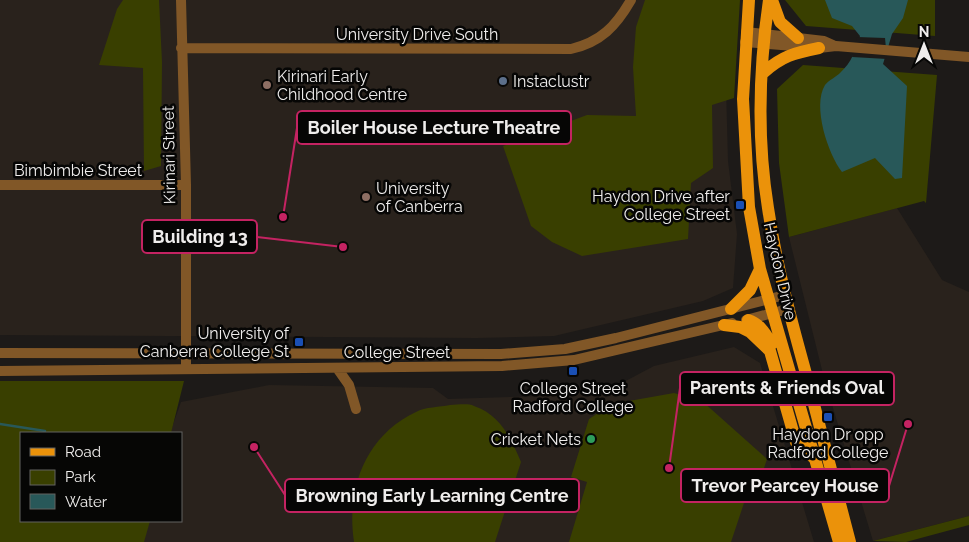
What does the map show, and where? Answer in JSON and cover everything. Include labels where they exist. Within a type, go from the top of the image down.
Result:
[{"type":"main road","name":"Haydon Drive","points":[[748,0],[742,99],[748,203],[760,270],[839,542]]},
{"type":"main road","name":"Haydon Drive","points":[[770,0],[764,39],[761,131],[767,206],[788,309],[850,542]]},
{"type":"main road","points":[[770,0],[780,22],[798,38]]},
{"type":"main road","points":[[762,73],[789,55],[819,48]]},
{"type":"main road","points":[[731,309],[750,290],[760,270]]},
{"type":"main road","points":[[748,320],[756,323],[762,329],[774,348],[789,402],[802,416]]},
{"type":"main road","points":[[724,325],[740,327],[750,332],[770,351],[796,442],[814,458]]},
{"type":"street","name":"Kirinari Street","points":[[180,0],[186,185],[186,369]]},
{"type":"street","name":"University Drive South","points":[[181,48],[571,49],[588,45],[613,28],[631,0]]},
{"type":"street","points":[[745,37],[819,48],[836,46]]},
{"type":"street","points":[[764,39],[798,38],[824,41],[836,46],[850,48],[969,58]]},
{"type":"street","name":"Bimbimbie Street","points":[[0,185],[186,185]]},
{"type":"street","name":"College Street","points":[[0,353],[482,354],[566,349],[785,295]]},
{"type":"street","name":"College Street","points":[[0,371],[502,366],[574,360],[788,309]]},
{"type":"street","points":[[337,368],[349,385],[356,409]]},
{"type":"shaded area","name":"University of Canberra","points":[[0,0],[732,0],[726,87],[728,161],[737,234],[733,288],[703,301],[554,336],[476,338],[0,335]]},
{"type":"shaded area","points":[[897,208],[942,280],[969,292],[969,516],[873,541],[824,378],[789,237]]},
{"type":"shaded area","points":[[734,347],[760,363],[814,542],[138,542],[141,522],[182,522],[182,432],[170,432],[181,402],[269,385],[433,388],[448,399],[539,396],[591,391],[620,384],[654,366]]},
{"type":"green space","points":[[123,0],[159,0],[162,62],[161,166],[144,171],[143,68],[99,65],[117,9]]},
{"type":"green space","points":[[645,0],[740,0],[734,98],[712,105],[713,168],[691,183],[688,239],[582,256],[552,242],[531,226],[503,146],[587,115],[636,116],[633,67],[636,27]]},
{"type":"green space","points":[[785,0],[935,0],[935,36],[806,26]]},
{"type":"green space","points":[[803,65],[937,75],[926,203],[924,201],[789,237],[779,163],[777,89]]},
{"type":"green space","points":[[0,381],[184,381],[171,432],[20,432],[20,522],[150,522],[144,542],[0,542]]},
{"type":"green space","points":[[674,393],[702,401],[767,459],[754,498],[744,503],[731,542],[569,542],[587,482],[571,477],[589,419],[612,404]]},
{"type":"green space","points":[[450,405],[472,405],[491,415],[504,429],[521,462],[495,542],[354,542],[353,503],[363,466],[372,450],[398,422],[420,410]]},
{"type":"green space","points":[[969,516],[969,525],[906,542],[873,541]]},
{"type":"water","points":[[825,0],[908,0],[903,18],[892,34],[883,64],[907,86],[902,178],[895,179],[875,158],[842,172],[832,154],[823,130],[820,105],[821,94],[825,85],[847,65],[855,51],[860,36],[852,26],[832,18]]},
{"type":"pier","points":[[857,37],[885,38],[887,59],[852,57]]},
{"type":"waterway","points":[[0,424],[45,431]]},
{"type":"place","name":"Instaclustr","points":[[503,81]]},
{"type":"place","name":"Kirinari Early Childhood Centre","points":[[267,85]]},
{"type":"place","name":"University of Canberra","points":[[366,197]]},
{"type":"place","name":"Haydon Drive after College Street","points":[[740,205]]},
{"type":"place","name":"Boiler House Lecture Theatre","points":[[283,217]]},
{"type":"place","name":"Building 13","points":[[343,247]]},
{"type":"place","name":"University of Canberra College St","points":[[299,342]]},
{"type":"place","name":"College Street Radford College","points":[[573,371]]},
{"type":"place","name":"Haydon Dr opp Radford College","points":[[828,417]]},
{"type":"place","name":"Trevor Pearcey House","points":[[908,424]]},
{"type":"place","name":"Cricket Nets","points":[[591,439]]},
{"type":"place","name":"Browning Early Learning Centre","points":[[254,447]]},
{"type":"place","name":"Parents & Friends Oval","points":[[669,468]]}]
